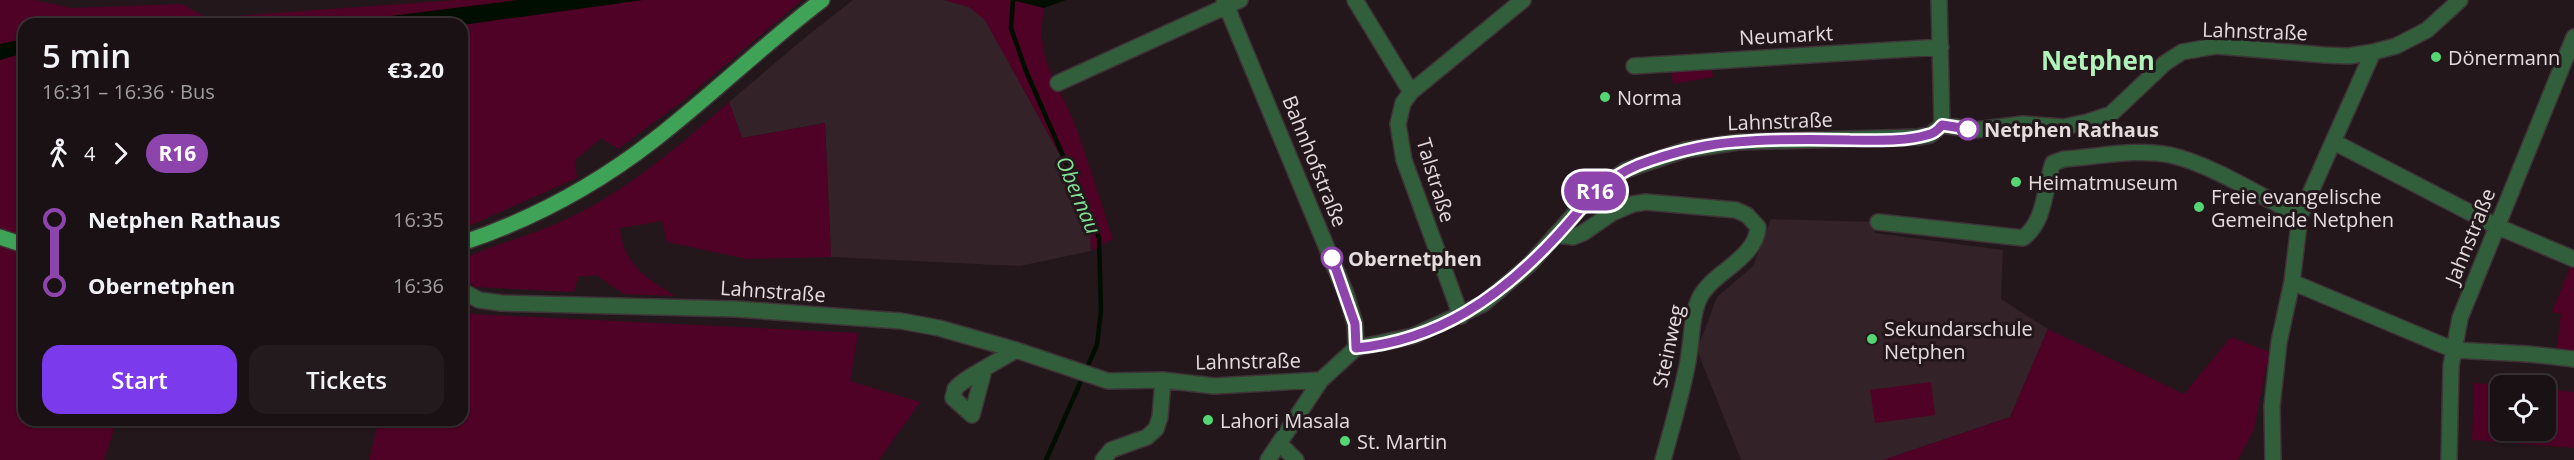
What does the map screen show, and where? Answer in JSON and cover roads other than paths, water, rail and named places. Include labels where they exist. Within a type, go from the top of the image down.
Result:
[{"type":"main road","points":[[468,241],[492,233],[558,202],[616,168],[675,124],[822,0]]},
{"type":"main road","points":[[0,237],[18,243]]},
{"type":"street","points":[[1355,0],[1411,92]]},
{"type":"street","name":"Talstraße","points":[[1461,316],[1404,160],[1398,124],[1403,103],[1411,92],[1523,0]]},
{"type":"street","points":[[1939,0],[1942,125]]},
{"type":"street","name":"Lahnstraße","points":[[468,294],[479,300],[501,303],[736,309],[901,321],[939,328],[1121,382],[1163,380],[1214,386],[1321,380],[1356,348],[1413,336],[1483,304],[1512,282],[1558,235],[1596,190],[1611,178],[1651,160],[1685,150],[1738,142],[1918,137],[1930,135],[1942,125],[1975,130],[2023,124],[2064,127],[2111,114],[2165,63],[2182,52],[2200,48],[2238,47],[2340,56],[2373,52],[2396,46],[2427,30],[2460,0]]},
{"type":"street","points":[[1058,83],[1231,2]]},
{"type":"street","name":"Bahnhofstraße","points":[[1231,2],[1346,294],[1355,324],[1356,348]]},
{"type":"street","name":"Jahnstraße","points":[[2449,460],[2451,366],[2460,318],[2574,37]]},
{"type":"street","name":"Neumarkt","points":[[1634,66],[1941,47]]},
{"type":"street","points":[[2273,460],[2272,406],[2279,342],[2292,282],[2300,216],[2373,52]]},
{"type":"street","points":[[2334,142],[2496,226],[2574,259]]},
{"type":"street","points":[[1878,222],[2023,238],[2031,233],[2037,222],[2053,163],[2064,159],[2132,152],[2170,155],[2205,168],[2300,216]]},
{"type":"street","name":"Steinweg","points":[[1558,235],[1573,237],[1583,233],[1612,213],[1633,204],[1646,202],[1737,210],[1755,222],[1758,227],[1758,232],[1741,258],[1705,288],[1698,302],[1688,363],[1663,460]]},
{"type":"street","points":[[2292,282],[2454,350],[2574,359]]},
{"type":"street","points":[[984,370],[1016,350]]},
{"type":"street","points":[[1103,460],[1111,450],[1147,437],[1156,429],[1160,417],[1163,380]]},
{"type":"street","points":[[1268,460],[1321,380]]},
{"type":"street","points":[[1279,443],[1296,460]]},
{"type":"waterway","name":"Obernau","points":[[1013,0],[1011,28],[1026,71],[1099,238],[1101,311],[1097,345],[1046,460]]},
{"type":"place","name":"Dönermann","points":[[2436,57]]},
{"type":"place","name":"Norma","points":[[1605,97]]},
{"type":"place","name":"Netphen Rathaus","points":[[1968,129]]},
{"type":"place","name":"Heimatmuseum","points":[[2016,182]]},
{"type":"place","name":"Freie evangelische Gemeinde Netphen","points":[[2199,207]]},
{"type":"place","name":"Obernetphen","points":[[1332,258]]},
{"type":"place","name":"Sekundarschule Netphen","points":[[1872,339]]},
{"type":"place","name":"Lahori Masala","points":[[1208,420]]},
{"type":"place","name":"St. Martin","points":[[1345,441]]},
{"type":"district","name":"Netphen","points":[[2098,60]]}]
